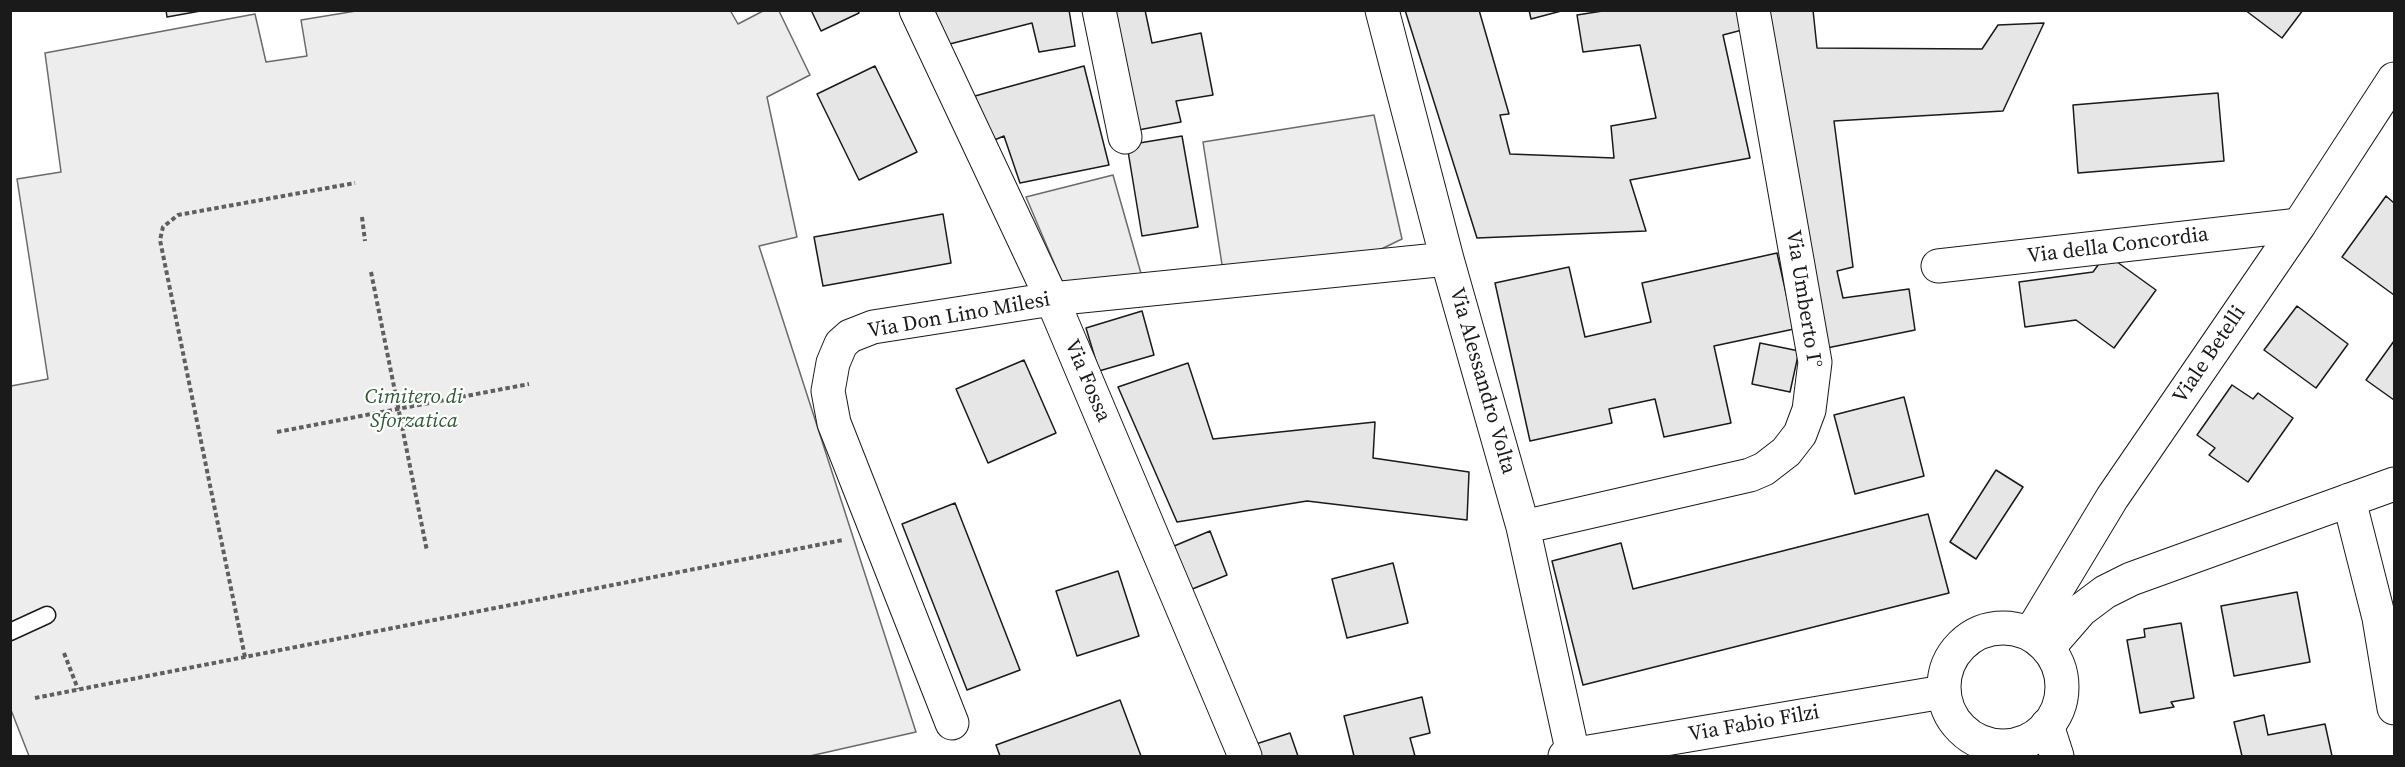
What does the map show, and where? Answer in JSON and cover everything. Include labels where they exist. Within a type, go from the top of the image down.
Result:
[{"type":"street","name":"Via Fossa","points":[[916,10],[1052,300],[1245,756]]},
{"type":"street","points":[[1099,10],[1125,137]]},
{"type":"street","name":"Via Alessandro Volta","points":[[1382,10],[1447,259],[1523,526],[1569,755]]},
{"type":"street","name":"Via Umberto I°","points":[[1523,526],[1750,475],[1764,469],[1786,452],[1802,429],[1813,387],[1814,349],[1753,10]]},
{"type":"street","name":"Viale Betelli","points":[[2039,641],[2122,482],[2299,225],[2394,79]]},
{"type":"street","name":"Via della Concordia","points":[[1938,266],[2299,225]]},
{"type":"street","name":"Via Don Lino Milesi","points":[[952,723],[839,439],[830,407],[830,377],[841,344],[850,336],[873,327],[1052,300],[1447,259]]},
{"type":"street","points":[[2039,641],[2118,586],[2394,484]]},
{"type":"street","points":[[2349,500],[2379,618],[2394,708]]},
{"type":"street","points":[[1986,629],[2016,629],[2039,641],[2059,668],[2062,681],[2057,711],[2047,725],[2031,739],[2012,746],[1991,745],[1976,740],[1960,728],[1948,711],[1943,692],[1945,671],[1954,652],[1969,638],[1986,629]]},
{"type":"street","name":"Via Fabio Filzi","points":[[1569,755],[1943,692]]},
{"type":"street","points":[[2047,725],[2057,756]]},
{"type":"lane","points":[[10,632],[47,615]]},
{"type":"path","points":[[245,657],[160,240],[163,227],[178,215],[355,183]]},
{"type":"path","points":[[362,217],[365,241]]},
{"type":"path","points":[[370,272],[427,551]]},
{"type":"path","points":[[277,432],[529,384]]},
{"type":"path","points":[[35,698],[876,533]]},
{"type":"path","points":[[64,653],[78,689]]},
{"type":"shaded area","points":[[730,10],[738,24],[763,11],[779,11],[810,75],[767,97],[797,237],[759,246],[916,732],[810,756],[29,756],[11,710],[11,386],[48,379],[17,179],[61,172],[45,53],[255,14],[266,62],[307,56],[301,20],[356,11]]},
{"type":"shaded area","points":[[1374,115],[1402,239],[1369,255],[1223,271],[1203,142]]},
{"type":"shaded area","points":[[1113,175],[1142,277],[1063,284],[1026,197]]},
{"type":"building","points":[[166,10],[206,10],[167,17]]},
{"type":"building","points":[[811,10],[857,10],[859,13],[821,31]]},
{"type":"building","points":[[923,10],[1069,10],[1075,46],[1039,52],[1032,23],[938,47]]},
{"type":"building","points":[[1108,10],[1145,10],[1152,43],[1201,33],[1213,95],[1176,101],[1181,122],[1133,131]]},
{"type":"building","points":[[1405,10],[1479,10],[1509,114],[1500,115],[1510,154],[1614,158],[1611,126],[1656,118],[1640,45],[1583,52],[1577,15],[1609,10],[1737,10],[1742,30],[1723,35],[1750,158],[1630,180],[1646,231],[1477,238]]},
{"type":"building","points":[[1529,10],[1565,10],[1531,19]]},
{"type":"building","points":[[1762,10],[1813,10],[1817,48],[1982,49],[1998,25],[2044,23],[2003,111],[1834,121],[1853,267],[1837,271],[1843,298],[1909,289],[1915,330],[1822,349]]},
{"type":"building","points":[[2245,10],[2303,10],[2282,38]]},
{"type":"building","points":[[875,66],[917,152],[859,180],[817,94]]},
{"type":"building","points":[[1084,66],[1109,165],[1020,183],[1004,136],[992,141],[975,96]]},
{"type":"building","points":[[2218,93],[2224,161],[2078,173],[2073,105]]},
{"type":"building","points":[[1182,136],[1198,227],[1142,236],[1127,145]]},
{"type":"building","points":[[2386,196],[2394,203],[2394,295],[2342,257]]},
{"type":"building","points":[[943,214],[951,263],[823,286],[814,237]]},
{"type":"building","points":[[1777,253],[1794,329],[1714,346],[1731,423],[1664,437],[1655,399],[1609,409],[1612,423],[1530,441],[1495,283],[1569,267],[1585,337],[1651,322],[1642,283]]},
{"type":"building","points":[[2106,254],[2156,290],[2114,348],[2076,320],[2025,327],[2019,282],[2093,272]]},
{"type":"building","points":[[2297,306],[2348,344],[2316,388],[2264,350]]},
{"type":"building","points":[[1142,311],[1154,355],[1099,371],[1086,328]]},
{"type":"building","points":[[2394,341],[2394,400],[2366,380]]},
{"type":"building","points":[[1760,343],[1799,351],[1790,392],[1752,384]]},
{"type":"building","points":[[1024,360],[1056,433],[988,463],[956,389]]},
{"type":"building","points":[[1188,363],[1213,439],[1375,422],[1373,458],[1469,472],[1467,520],[1307,501],[1177,522],[1118,387]]},
{"type":"building","points":[[2232,385],[2253,399],[2258,393],[2293,418],[2248,482],[2209,455],[2215,448],[2197,435]]},
{"type":"building","points":[[1904,397],[1924,476],[1855,494],[1834,415]]},
{"type":"building","points":[[1996,470],[2023,487],[1976,559],[1950,542]]},
{"type":"building","points":[[955,503],[1020,670],[967,690],[902,524]]},
{"type":"building","points":[[1928,514],[1949,593],[1583,685],[1552,561],[1621,543],[1633,589]]},
{"type":"building","points":[[1210,531],[1227,575],[1185,592],[1167,549]]},
{"type":"building","points":[[1393,563],[1408,623],[1347,638],[1332,579]]},
{"type":"building","points":[[1118,571],[1139,636],[1077,656],[1056,591]]},
{"type":"building","points":[[2297,592],[2310,662],[2234,676],[2221,606]]},
{"type":"building","points":[[2181,623],[2194,698],[2171,702],[2174,707],[2140,713],[2127,640],[2145,637],[2144,629]]},
{"type":"building","points":[[1422,697],[1430,733],[1410,738],[1415,756],[1354,756],[1344,716]]},
{"type":"building","points":[[1120,700],[1141,756],[1000,756],[996,745]]},
{"type":"building","points":[[2264,715],[2268,735],[2325,724],[2332,756],[2242,756],[2234,722]]},
{"type":"building","points":[[1290,733],[1298,756],[1260,756],[1256,744]]},
{"type":"park label","name":"Cimitero di Sforzatica","points":[[414,410]]}]
